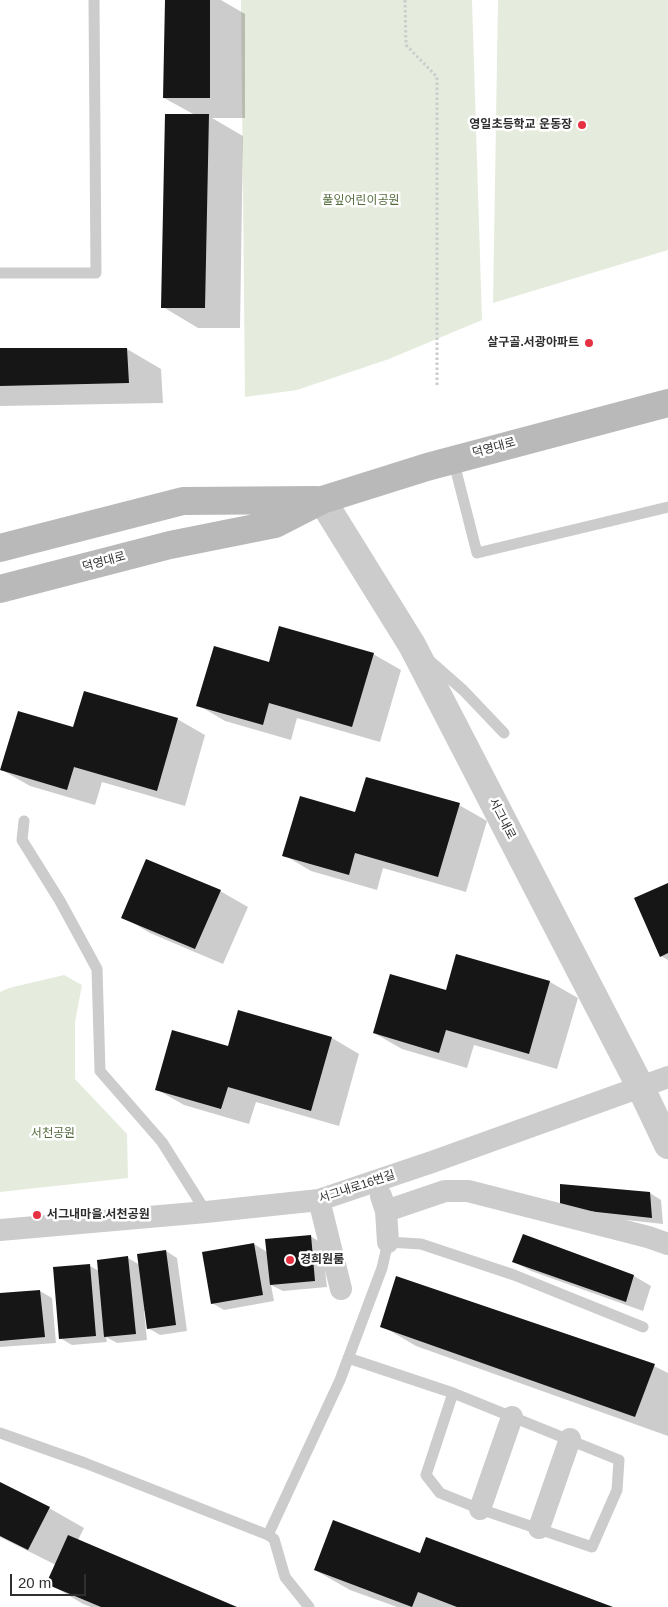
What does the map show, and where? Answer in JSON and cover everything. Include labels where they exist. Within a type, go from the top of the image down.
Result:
[{"type":"main road","name":"덕영대로","points":[[0,589],[170,545],[275,524],[322,500],[453,459],[668,403]]},
{"type":"main road","name":"덕영대로","points":[[0,548],[183,501],[322,500]]},
{"type":"street","name":"서그내로","points":[[322,500],[412,645],[640,1086],[668,1145]]},
{"type":"street","name":"서그내로16번길","points":[[0,1230],[319,1200],[432,1162],[668,1077]]},
{"type":"street","points":[[432,1162],[445,1191]]},
{"type":"street","points":[[375,1181],[386,1210],[388,1242]]},
{"type":"street","points":[[386,1210],[445,1191],[468,1191],[648,1237],[668,1244]]},
{"type":"street","points":[[319,1200],[341,1289]]},
{"type":"street","points":[[480,1509],[512,1417]]},
{"type":"street","points":[[539,1528],[570,1439]]},
{"type":"lane","points":[[0,273],[96,273],[94,0]]},
{"type":"lane","points":[[453,459],[477,553],[668,507]]},
{"type":"lane","points":[[412,645],[463,690],[504,733]]},
{"type":"lane","points":[[24,821],[22,840],[60,901],[97,969],[100,1070],[162,1142],[206,1212]]},
{"type":"lane","points":[[268,1535],[340,1380],[382,1268],[388,1242],[421,1244],[514,1275],[642,1327]]},
{"type":"lane","points":[[348,1358],[453,1393],[619,1460],[617,1490],[592,1546],[480,1509],[440,1493],[426,1476],[453,1393]]},
{"type":"lane","points":[[0,1433],[86,1463],[268,1535],[274,1539],[285,1577],[309,1607]]},
{"type":"path","points":[[405,0],[406,45],[437,77],[437,386]]},
{"type":"green space","name":"풀잎어린이공원","points":[[241,0],[472,0],[482,320],[389,359],[297,390],[245,397]]},
{"type":"green space","name":"영일초등학교 운동장","points":[[498,0],[668,0],[668,250],[493,303]]},
{"type":"green space","name":"서천공원","points":[[64,975],[82,985],[75,1022],[75,1079],[127,1134],[128,1178],[0,1192],[0,992],[9,988]]},
{"type":"building","points":[[165,0],[210,0],[210,98],[163,98]]},
{"type":"building","points":[[165,114],[209,114],[205,308],[161,308]]},
{"type":"building","points":[[0,348],[127,348],[129,383],[0,386]]},
{"type":"building","points":[[279,626],[374,653],[352,727],[269,703],[263,725],[196,706],[214,646],[269,662]]},
{"type":"building","points":[[84,691],[178,718],[157,791],[74,767],[67,790],[0,770],[18,711],[73,727]]},
{"type":"building","points":[[366,777],[460,803],[438,877],[355,853],[349,875],[282,856],[300,796],[355,812]]},
{"type":"building","points":[[146,859],[221,890],[195,949],[121,918]]},
{"type":"building","points":[[668,883],[668,953],[660,957],[634,898]]},
{"type":"building","points":[[456,954],[550,981],[529,1054],[446,1030],[439,1053],[373,1033],[390,974],[446,990]]},
{"type":"building","points":[[238,1010],[332,1037],[311,1111],[228,1087],[221,1109],[155,1090],[172,1030],[228,1046]]},
{"type":"building","points":[[560,1184],[650,1192],[652,1218],[560,1208]]},
{"type":"building","points":[[523,1234],[634,1275],[626,1302],[512,1262]]},
{"type":"building","name":"경희원룸","points":[[311,1235],[315,1281],[270,1285],[265,1239]]},
{"type":"building","points":[[254,1243],[263,1295],[211,1304],[202,1252]]},
{"type":"building","points":[[166,1250],[176,1325],[147,1329],[137,1254]]},
{"type":"building","points":[[128,1256],[136,1334],[104,1337],[97,1260]]},
{"type":"building","points":[[90,1264],[96,1336],[59,1339],[53,1267]]},
{"type":"building","points":[[396,1276],[655,1364],[635,1417],[380,1327]]},
{"type":"building","points":[[40,1290],[45,1337],[0,1341],[0,1293]]},
{"type":"building","points":[[0,1482],[50,1507],[28,1550],[0,1536]]},
{"type":"building","points":[[333,1520],[420,1553],[426,1537],[613,1607],[457,1607],[418,1592],[412,1607],[314,1570]]},
{"type":"building","points":[[68,1535],[237,1607],[101,1607],[46,1584]]},
{"type":"place","name":"영일초등학교 운동장","points":[[582,125]]},
{"type":"place","name":"살구골.서광아파트","points":[[589,343]]},
{"type":"place","name":"서그내마을.서천공원","points":[[37,1215]]},
{"type":"place","name":"경희원룸","points":[[290,1260]]}]
